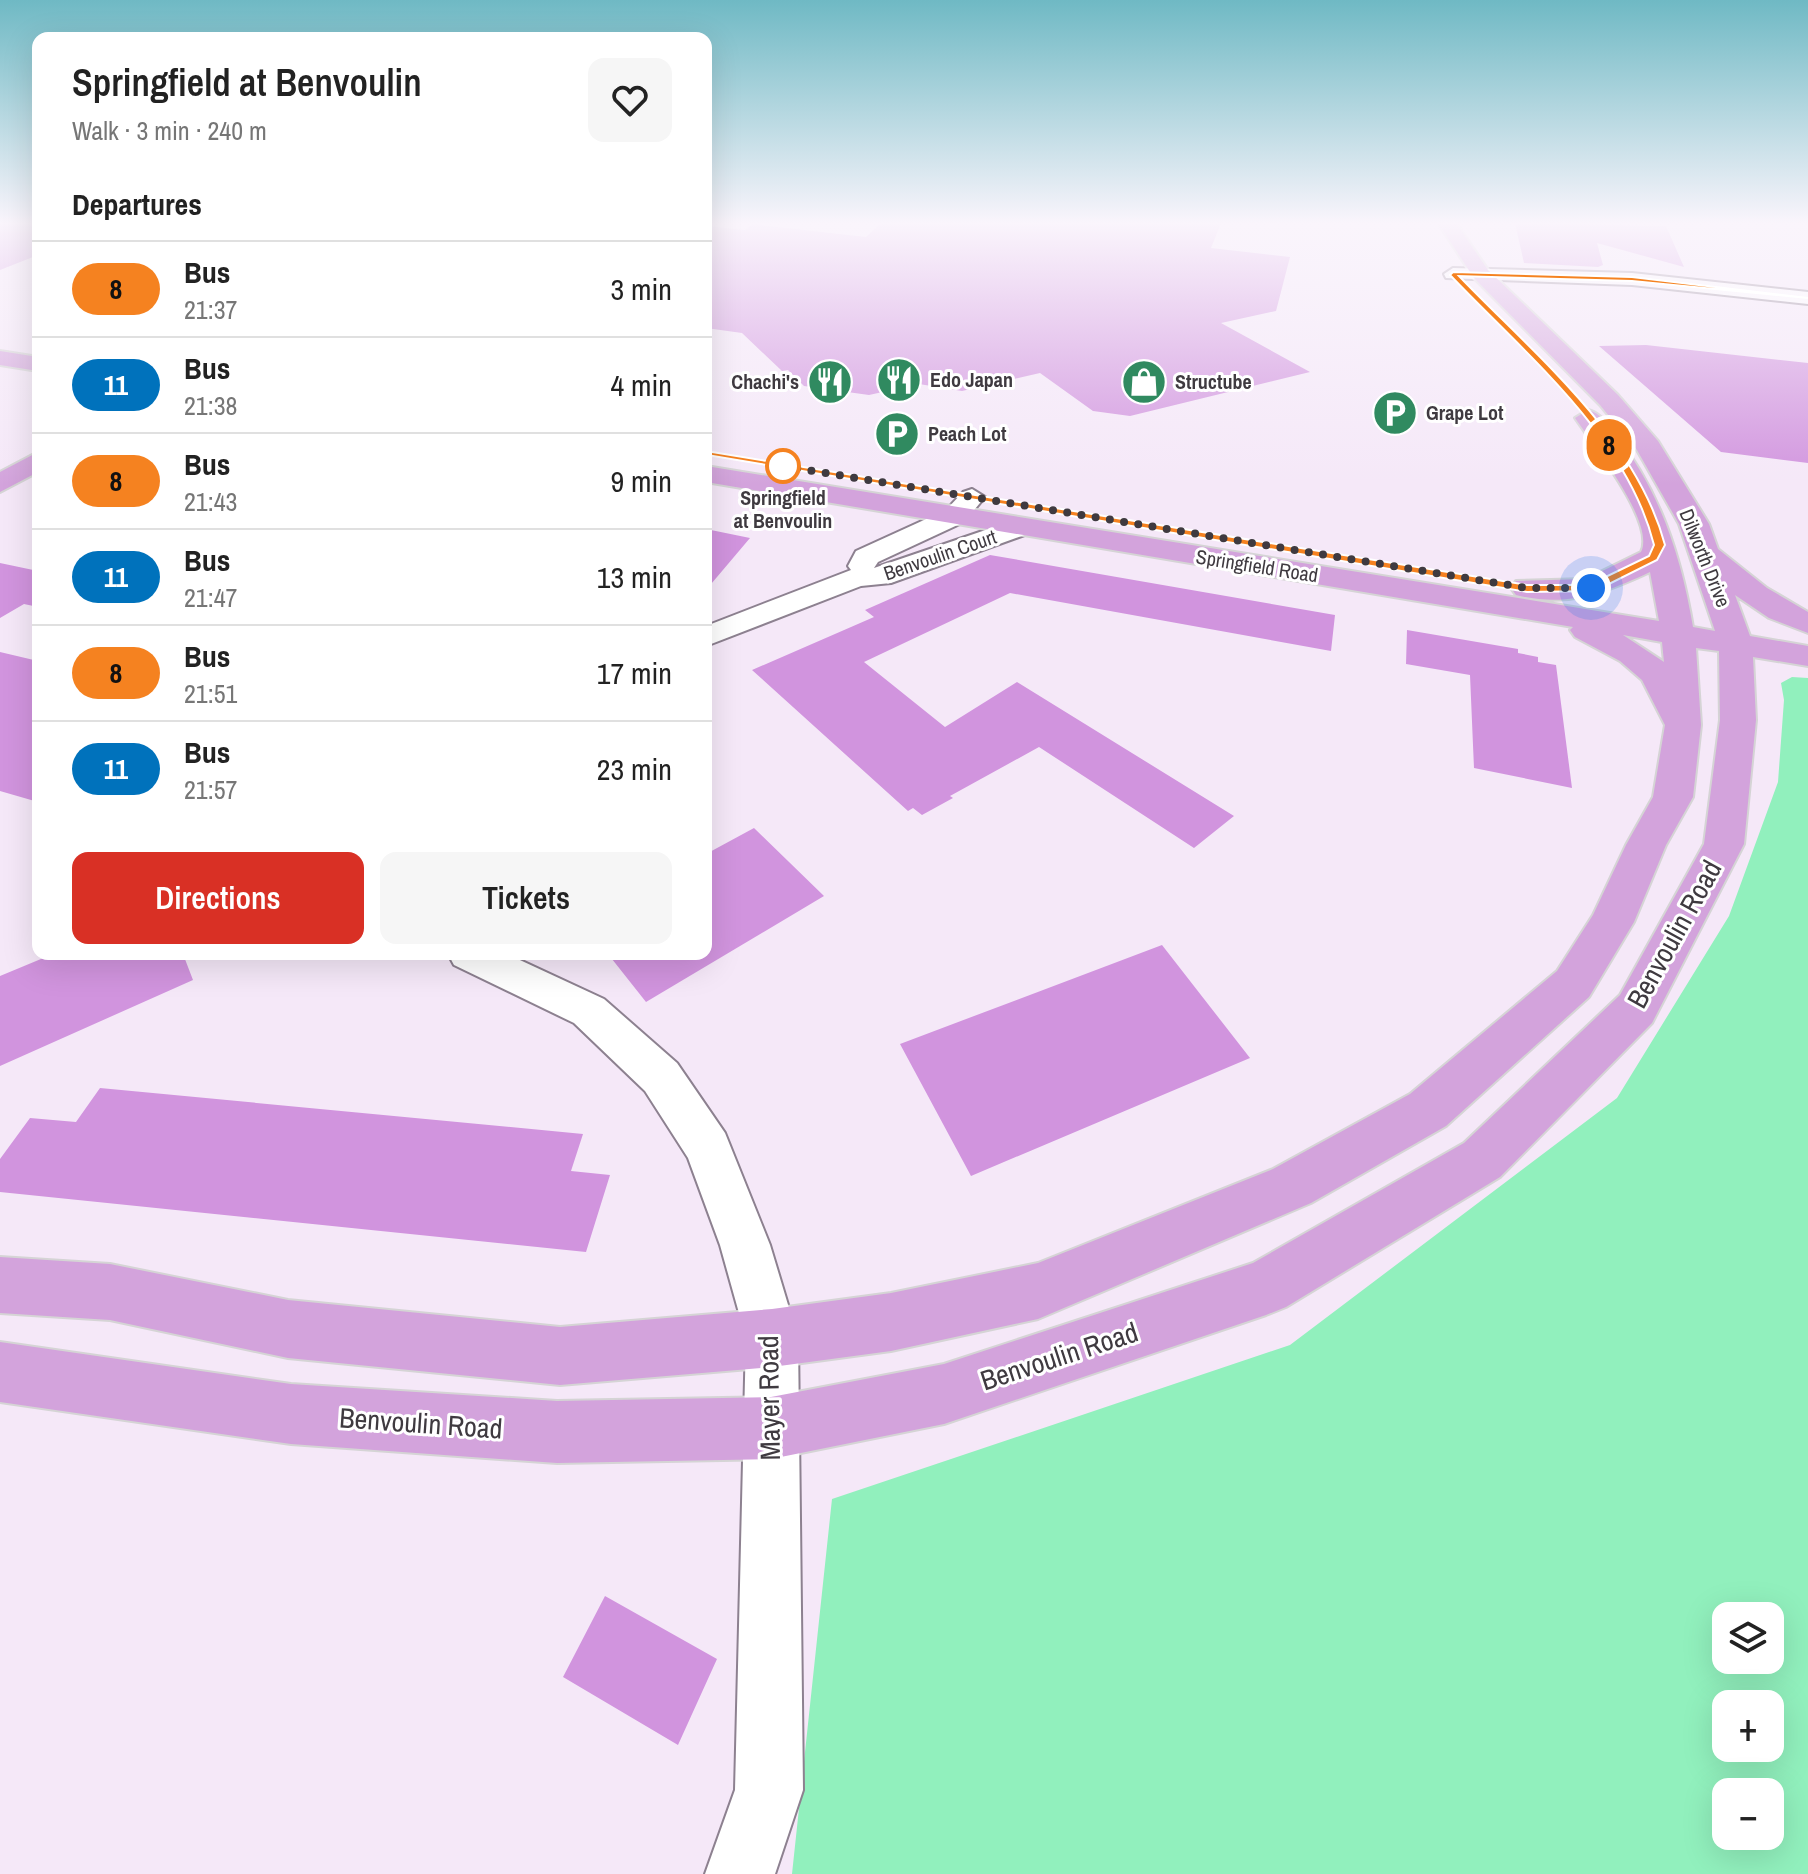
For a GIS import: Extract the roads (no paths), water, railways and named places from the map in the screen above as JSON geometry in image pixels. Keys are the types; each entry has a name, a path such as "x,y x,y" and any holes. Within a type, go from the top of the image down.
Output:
{"main road":[{"name":"Dilworth Drive","path":"1489,310 1570,397 1620,459 1653,521 1676,623"},
{"name":"Dilworth Drive","path":"1518,310 1609,400 1649,447 1694,524 1733,633"},
{"path":"0,340 32,344"},
{"path":"0,358 32,363"},
{"name":"Springfield Road","path":"712,455 964,506 1733,633 1808,656"},
{"path":"0,484 32,464"},
{"name":"Springfield Road","path":"712,475 964,506 1021,527 1526,599"},
{"path":"1526,599 1591,588 1654,558 1660,545"},
{"path":"1705,552 1734,580 1770,605 1808,623"},
{"path":"1526,599 1651,665 1670,687 1683,725"},
{"path":"0,1285 110,1292 288,1329 560,1356 772,1338 891,1322 1038,1291 1292,1186 1428,1110 1573,984 1612,922 1646,845 1673,797 1683,725 1676,623"},
{"name":"Springfield Road","path":"1733,633 1808,634"},
{"name":"Benvoulin Road","path":"0,1372 291,1414 557,1432 771,1428 944,1394 1266,1287 1482,1160 1636,1009 1724,844 1738,720 1733,633"}],"street":[{"name":"Benvoulin Court","path":"857,577 866,557 964,506"},
{"name":"Benvoulin Court","path":"712,635 857,577 881,577 1021,527"},
{"name":"Mayer Road","path":"481,960 589,1011 661,1077 708,1148 745,1245 772,1338 769,1790 740,1874"}],"place":[{"name":"Edo Japan","path":"899,380"},
{"name":"Chachi's","path":"830,382"},
{"name":"Structube","path":"1144,382"},
{"name":"Grape Lot","path":"1395,413"},
{"name":"Peach Lot","path":"897,434"},
{"name":"Springfield at Benvoulin","path":"783,466"}]}
